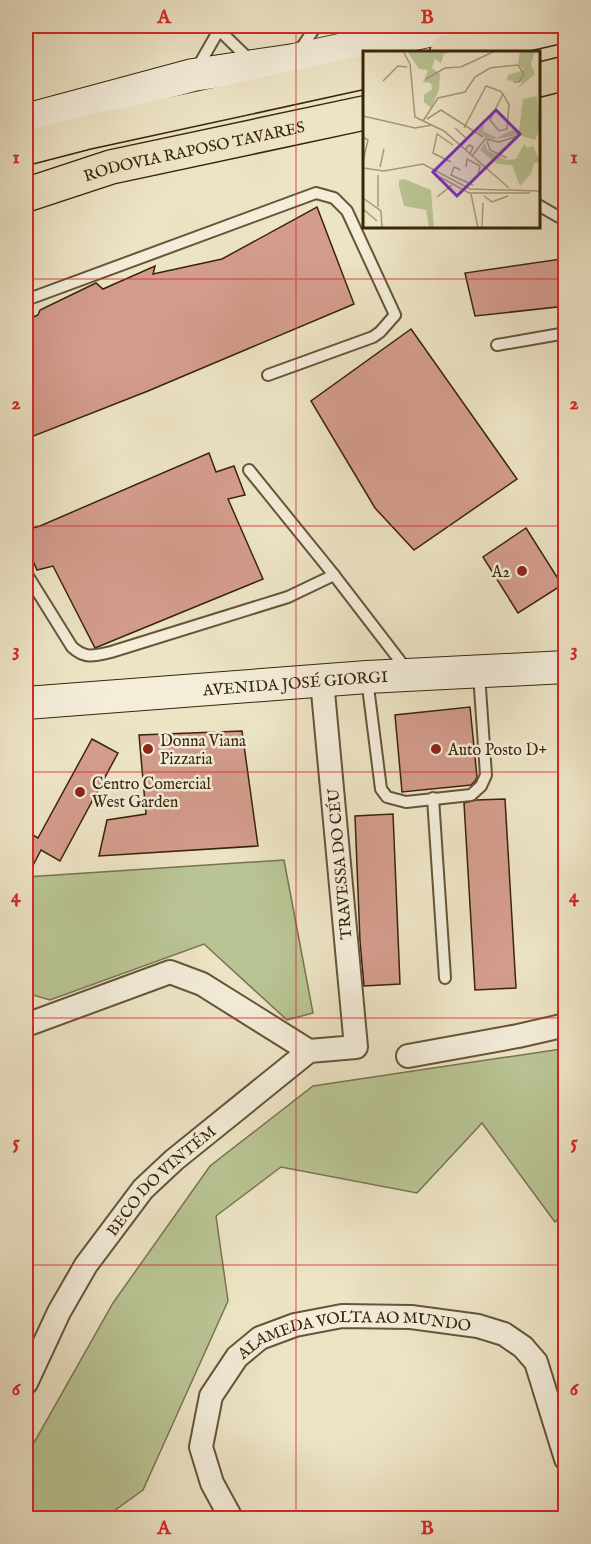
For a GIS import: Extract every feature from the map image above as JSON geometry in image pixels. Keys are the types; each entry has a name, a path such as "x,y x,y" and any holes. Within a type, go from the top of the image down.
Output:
{"highway":[{"path":"451,51 562,26"},
{"path":"26,148 84,133 363,72"},
{"path":"540,80 566,73"},
{"name":"RODOVIA RAPOSO TAVARES","path":"26,195 111,167 363,113"}],"street":[{"path":"26,120 193,75 294,60 451,26"},
{"name":"AVENIDA JOSÉ GIORGI","path":"26,703 367,677 566,667"},
{"name":"TRAVESSA DO CÉU","path":"309,1051 356,1047 322,681"},
{"path":"26,1025 170,972 202,984 309,1051"},
{"path":"408,1056 566,1025"},
{"name":"BECO DO VINTÉM","path":"26,1383 59,1312 86,1265 143,1189 174,1160 309,1051"},
{"name":"ALAMEDA VOLTA AO MUNDO","path":"231,1518 212,1483 201,1447 211,1396 237,1357 260,1338 295,1325 342,1316 411,1317 478,1326 514,1341 523,1347 536,1362 566,1459"}],"lane":[{"path":"294,60 316,26"},
{"path":"193,75 219,28 255,65"},
{"path":"26,300 316,193 334,198 347,211 395,315 373,337 268,375"},
{"path":"540,206 566,221"},
{"path":"497,345 566,333"},
{"path":"249,470 411,675"},
{"path":"26,573 72,647 79,654 88,657 111,652 288,597 334,575"},
{"path":"367,677 381,789 387,797 406,802 471,795 481,786 486,775 479,671"},
{"path":"434,798 445,978"}],"green space":[{"path":"284,860 313,1013 287,1020 204,944 50,1000 26,993 26,877"},
{"path":"561,1049 566,1061 566,1211 555,1222 482,1123 417,1193 281,1167 216,1216 228,1301 143,1490 104,1518 26,1518 26,1457 113,1303 210,1166 313,1086"}],"building":[{"path":"317,207 354,304 148,391 26,439 26,320 38,315 40,310 96,283 103,289 155,266 153,274 222,259"},
{"path":"561,259 566,282 566,306 475,316 465,273"},
{"path":"411,329 517,479 414,550 375,508 311,401"},
{"path":"209,453 216,472 234,466 245,495 228,499 263,579 95,648 53,566 37,570 26,545 26,530"},
{"name":"A2","path":"526,528 562,585 518,613 483,557"},
{"name":"Auto Posto D+","path":"470,707 477,777 475,781 471,785 402,792 395,715"},
{"path":"242,731 258,846 99,856 107,820 146,814 139,735"},
{"name":"Centro Comercial West Garden","path":"92,739 118,753 60,861 41,850 26,879 26,831 38,838"},
{"path":"505,799 516,988 475,990 464,803 476,800"},
{"path":"393,814 400,984 364,986 355,816"}],"place":[{"name":"A2","path":"522,571"},
{"name":"Donna Viana Pizzaria","path":"148,749"},
{"name":"Auto Posto D+","path":"436,749"},
{"name":"Centro Comercial West Garden","path":"80,792"}]}
